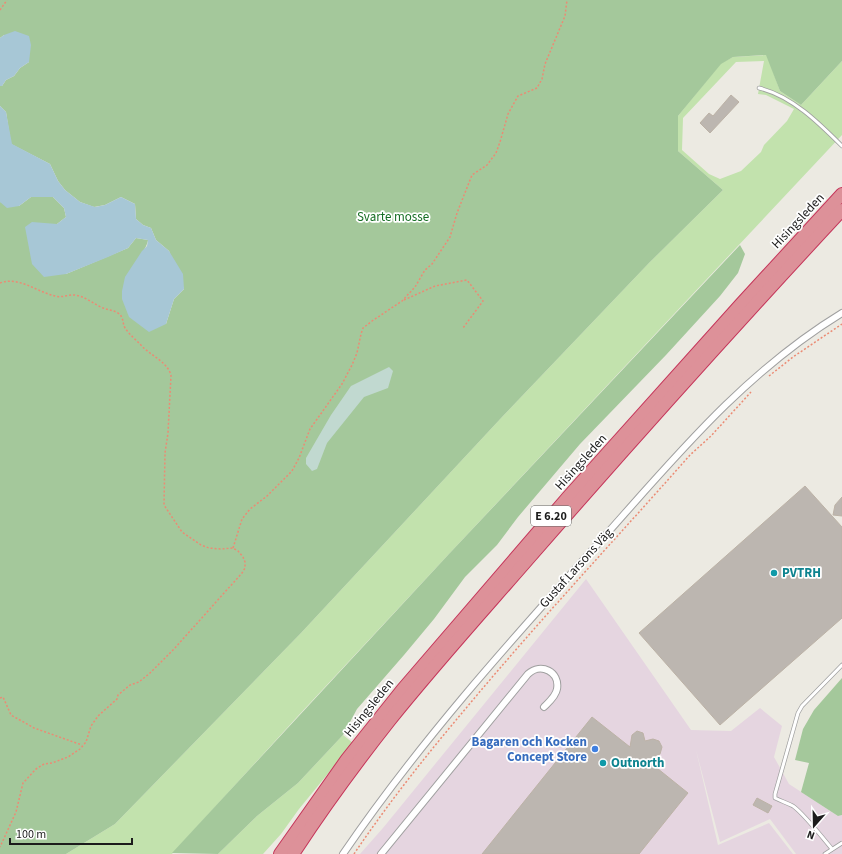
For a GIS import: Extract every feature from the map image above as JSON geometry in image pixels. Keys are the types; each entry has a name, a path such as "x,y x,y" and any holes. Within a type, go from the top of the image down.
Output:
{"highway":[{"name":"Hisingsleden","path":"280,854 342,766 402,690 565,500 842,194"},
{"name":"Hisingsleden","path":"293,854 322,811 396,712 622,452 842,210"}],"street":[{"name":"Gustaf Larsons Väg","path":"343,854 395,782 478,679 699,432 732,397 766,367 801,340 842,314"},
{"path":"381,854 528,674 532,670 540,668 549,671 556,679 557,684 555,693 544,707"}],"lane":[{"path":"759,88 768,90 800,108 842,146"},
{"path":"832,849 793,806 779,800 776,798 775,794 798,714 802,706 842,665"},
{"path":"825,854 842,843"}],"path":[{"path":"0,10 7,0"},
{"path":"402,301 415,287 425,270 432,264 450,237 457,213 472,175 487,165 496,153 508,114 518,96 524,92 537,88 542,79 545,64 565,16 567,0"},
{"path":"233,548 242,519 250,509 267,496 292,471 310,430 342,384 352,365 357,353 360,334 363,328 402,301 435,286 467,280 483,301 463,328"},
{"path":"0,283 5,281 22,283 45,294 57,297 74,295 89,300 102,308 117,312 122,316 125,328 144,349 165,364 171,375 168,433 165,453 164,505 182,532 201,545 209,548 233,548 238,550 243,557 244,568 174,649 150,673 118,695 116,699 98,716 91,726 86,742 80,749 52,763 44,764 36,769 23,783 16,812 0,847"},
{"path":"766,379 793,357 842,324"},
{"path":"354,854 429,753 491,678 690,455 711,436 752,391"},
{"path":"0,698 3,697 11,715 34,728 83,746"}],"shaded area":[{"path":"586,579 691,730 731,731 760,708 782,726 774,757 789,784 838,816 842,815 842,854 796,854 770,819 720,842 696,750 718,845 769,823 793,854 360,854 383,828"}],"green space":[{"name":"Svarte mosse","path":"0,0 842,0 842,61 801,105 780,91 766,55 733,57 721,64 678,116 678,151 723,190 649,263 503,416 301,633 115,824 66,854 0,854 0,202 19,206 31,197 53,197 64,208 66,217 57,224 45,224 66,274 128,248 136,238 148,240 145,249 136,263 166,324 174,299 184,289 169,251 156,240 151,228 143,225 136,219 135,204 121,197 105,205 94,207 80,202 65,190 58,181 50,164 11,144 6,112 0,106 0,86 2,86 6,80 14,76 20,68 29,62 4,35 0,38"},
{"path":"767,55 780,91 801,105 842,61 842,135 448,555 172,854 66,854 115,824 301,633 503,416 649,263 723,190 678,151 678,116 721,63 733,57","holes":["764,61 758,94 766,95 794,109 787,121 764,145 761,152 741,171 720,179 709,174 682,150 683,118 736,62"]},
{"path":"740,245 745,254 738,273 720,296 666,355 580,444 518,517 497,545 465,577 434,619 357,709 343,735 298,783 257,816 218,854 172,853 448,555"},
{"path":"389,367 393,371 388,388 364,397 327,443 317,469 312,471 306,464 306,458 331,415 351,386"},
{"path":"842,678 842,815 838,816 801,792 809,763 795,760 803,729 814,710"},
{"path":"343,735 353,743 299,809 281,834 263,854 218,854 257,816 298,783"}],"water":[{"path":"15,31 29,36 31,45 29,62 20,68 14,76 6,80 2,86 0,86 0,38"},
{"path":"0,106 6,112 12,144 50,164 58,181 65,190 80,202 95,207 105,205 121,197 135,204 136,219 143,225 151,228 156,240 169,251 183,274 184,289 174,299 166,324 149,332 129,317 122,299 125,277 147,246 148,240 136,238 128,248 66,274 44,277 32,264 25,227 32,222 57,224 66,217 64,208 53,197 31,197 19,206 7,208 0,202"}],"building":[{"path":"731,95 739,102 710,133 700,123 709,113 713,116"},
{"name":"PVTRH","path":"805,486 842,527 842,618 720,725 639,633"},
{"path":"842,497 842,516 833,515 835,505"},
{"name":"Outnorth","path":"592,717 630,747 632,735 637,731 643,733 645,741 653,739 659,741 662,747 660,754 647,760 688,793 639,854 482,854"},
{"path":"757,798 772,806 768,813 753,805"}],"place":[{"name":"PVTRH","path":"774,573"},
{"name":"Bagaren och Kocken Concept Store","path":"595,749"},
{"name":"Outnorth","path":"603,763"}]}
